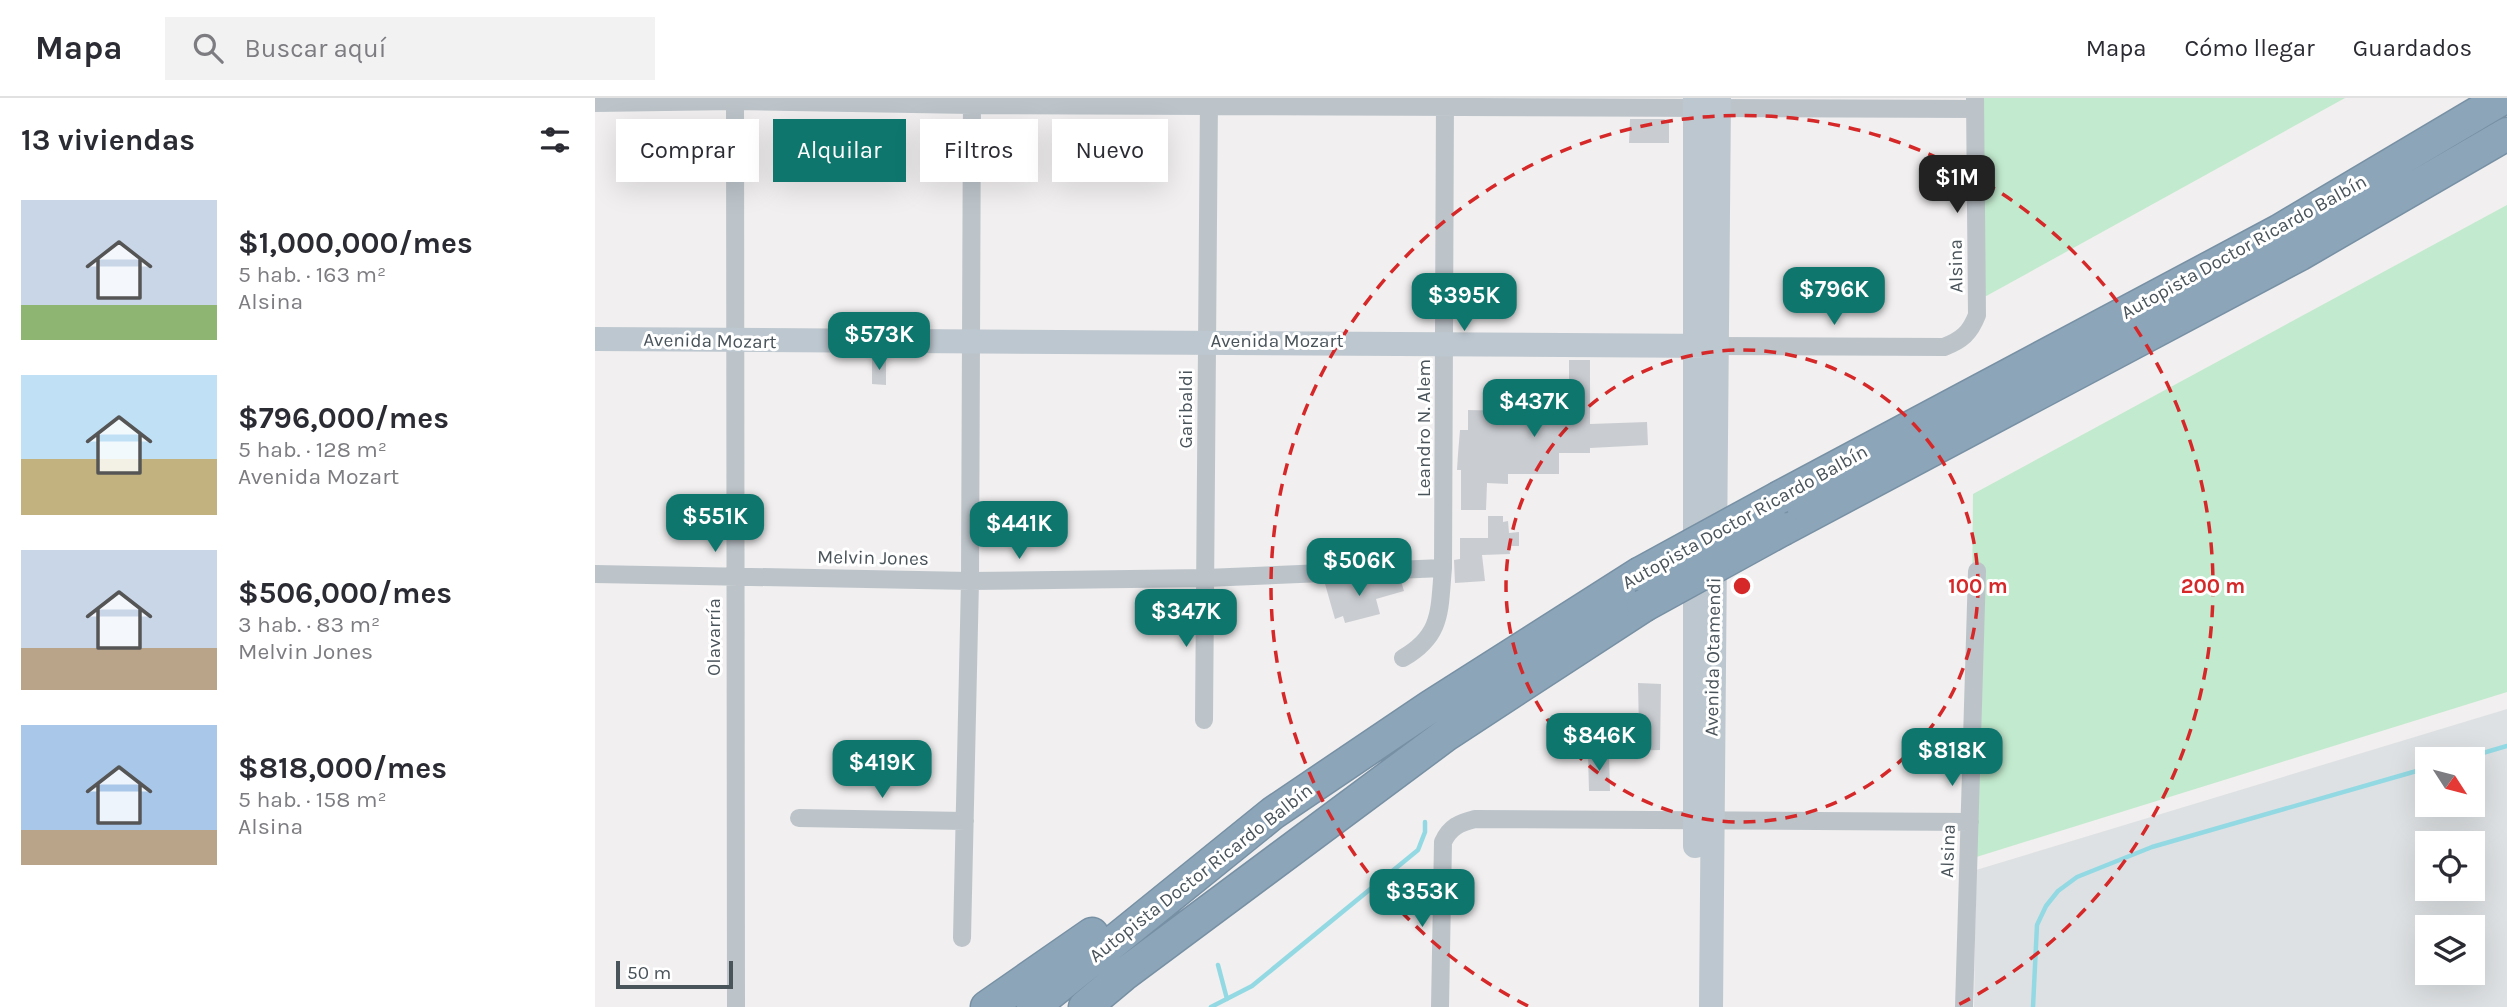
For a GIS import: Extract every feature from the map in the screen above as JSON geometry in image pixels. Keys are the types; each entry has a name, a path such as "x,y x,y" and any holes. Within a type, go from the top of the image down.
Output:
{"highway":[{"name":"Autopista Doctor Ricardo Balbín","path":"1033,1007 1273,813 1430,707 1639,574 2279,231 2503,98"},
{"name":"Autopista Doctor Ricardo Balbín","path":"1087,1007 1123,975 1447,734 1643,606 2300,254 2507,134"},
{"path":"987,1007 1273,813"}],"street":[{"path":"595,103 735,99 972,102 1975,103"},
{"name":"Olavarría","path":"735,99 736,1007"},
{"path":"962,939 969,580 972,102"},
{"name":"Garibaldi","path":"1204,720 1209,102"},
{"name":"Leandro N. Alem","path":"1403,658 1431,638 1438,618 1443,568 1445,102"},
{"name":"Avenida Otamendi","path":"1694,1007 1703,819 1707,103"},
{"name":"Alsina","path":"1958,342 1971,331 1977,315 1975,103"},
{"name":"Avenida Mozart","path":"595,340 1445,342 1944,347 1958,342"},
{"name":"Melvin Jones","path":"595,574 969,580 1206,578 1443,568"},
{"name":"Alsina","path":"1964,1007 1977,571"},
{"path":"799,818 965,821"},
{"path":"1440,1007 1442,852 1448,831 1460,822 1475,819 1703,819 1970,822"},
{"name":"Avenida Otamendi","path":"1703,819 1711,1007"}],"shaded area":[{"path":"2507,709 2507,1007 1974,1007 1976,870"}],"green space":[{"path":"1981,98 2345,98 1979,300"},
{"path":"2507,205 2507,692 1970,859 1973,494"}],"building":[{"path":"1630,119 1664,119 1669,122 1669,143 1629,143"},
{"path":"872,359 886,359 886,385 872,384"},
{"path":"1569,360 1590,360 1590,424 1647,422 1648,445 1590,448 1590,453 1559,453 1559,474 1508,474 1508,484 1487,483 1486,510 1461,510 1461,470 1457,470 1458,454 1460,430 1468,430 1468,410 1508,411 1509,395 1524,395 1528,399 1541,399 1540,411 1569,413"},
{"path":"1488,516 1503,516 1503,522 1508,521 1509,533 1519,532 1519,546 1509,546 1510,554 1482,555 1485,581 1455,583 1454,560 1460,559 1460,538 1488,538"},
{"path":"1401,581 1404,591 1376,599 1380,614 1345,623 1343,616 1335,619 1325,584"},
{"path":"1638,683 1661,684 1660,750 1610,751 1609,730 1639,729"},
{"path":"1588,754 1609,754 1610,791 1589,791"}],"waterway":[{"path":"2485,752 2507,746"},
{"path":"2033,1007 2037,925 2046,906 2058,891 2077,877 2152,847 2415,771"},
{"path":"1211,1007 1252,986 1418,850 1425,832 1425,822"},
{"path":"1218,965 1227,999"}]}
